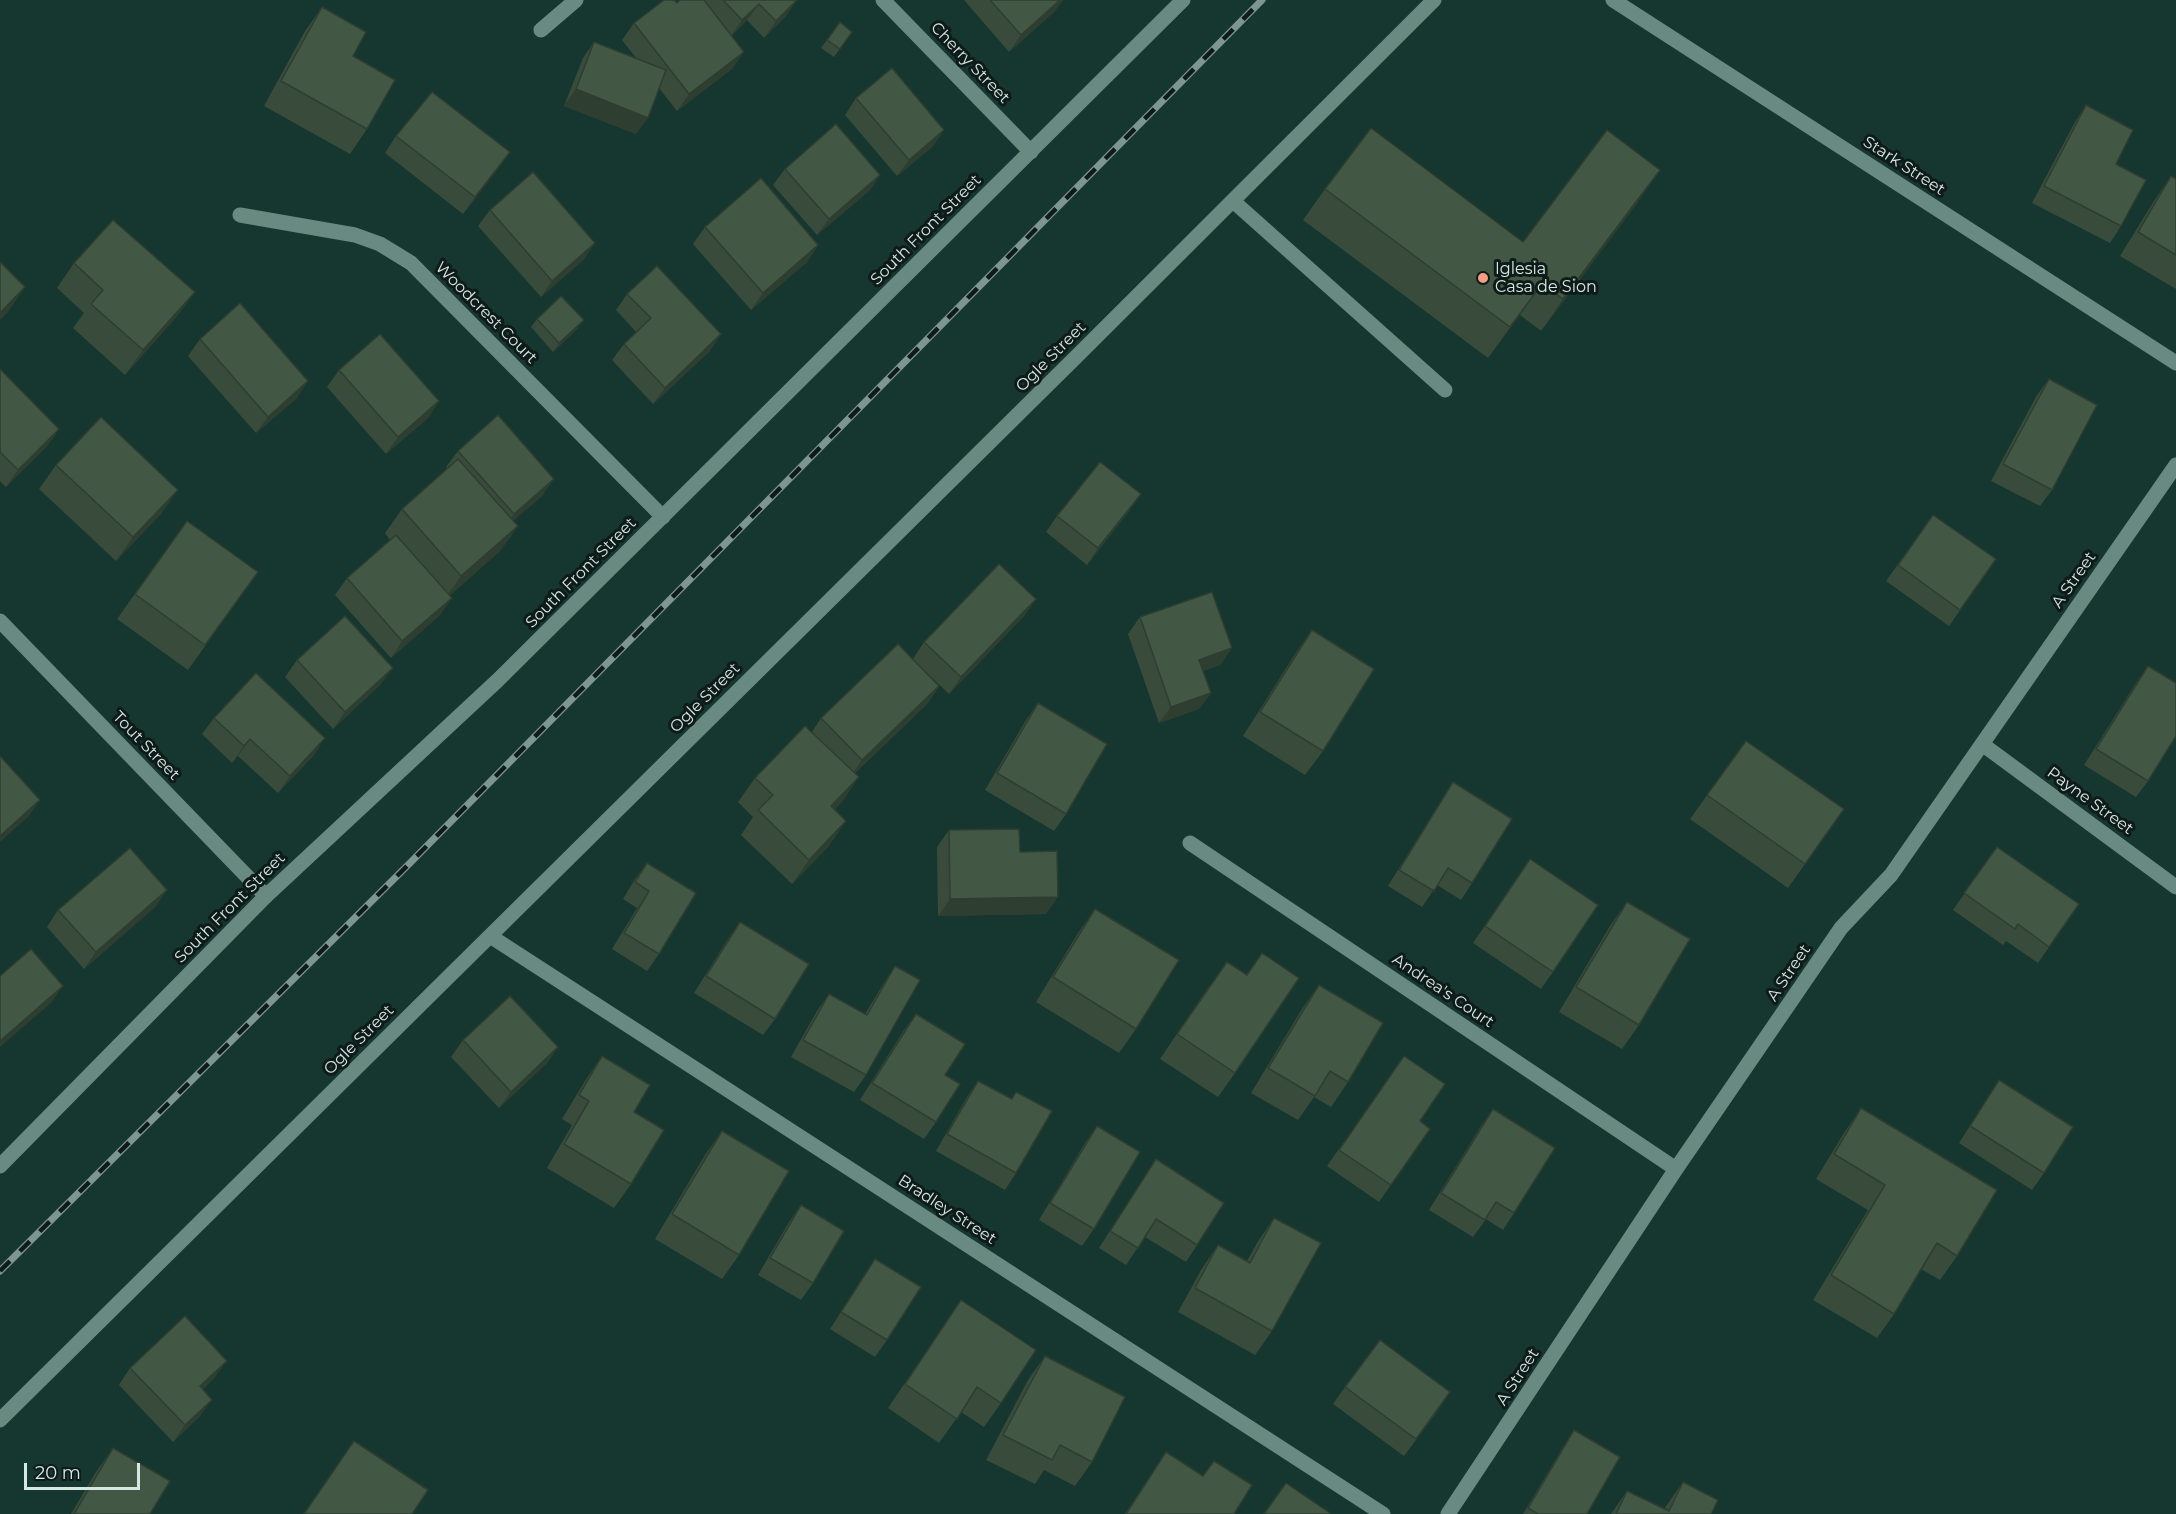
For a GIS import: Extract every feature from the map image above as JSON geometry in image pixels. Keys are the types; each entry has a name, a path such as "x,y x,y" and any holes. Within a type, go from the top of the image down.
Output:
{"street":[{"path":"541,30 576,0"},
{"name":"Cherry Street","path":"883,0 1031,152"},
{"name":"South Front Street","path":"0,1166 266,896 498,680 1183,0"},
{"name":"Ogle Street","path":"0,1420 1434,0"},
{"name":"Stark Street","path":"1613,0 2176,363"},
{"path":"1233,201 1445,390"},
{"name":"Woodcrest Court","path":"240,215 355,235 380,244 411,263 663,517"},
{"name":"A Street","path":"1448,1514 1676,1169 1841,928 1891,875 2176,465"},
{"name":"Tout Street","path":"0,621 266,896"},
{"name":"Payne Street","path":"1982,744 2176,887"},
{"name":"Andrea's Court","path":"1190,843 1676,1169"},
{"name":"Bradley Street","path":"490,936 1383,1514"}],"building":[{"path":"664,0 674,0 677,3 680,0 704,0 744,52 689,94 634,23"},
{"path":"723,0 797,0 776,21 759,4 742,20"},
{"path":"990,0 1060,0 1021,35"},
{"path":"322,7 366,32 353,56 395,80 367,129 281,81"},
{"path":"840,22 852,32 840,49 827,40"},
{"path":"594,42 666,70 648,118 576,89"},
{"path":"892,68 944,130 909,160 856,98"},
{"path":"432,92 510,152 475,197 396,136"},
{"path":"2086,105 2133,130 2116,164 2146,180 2121,226 2044,186"},
{"path":"836,124 880,175 829,219 785,169"},
{"path":"1371,128 1523,242 1607,130 1660,170 1563,299 1542,284 1510,327 1325,189"},
{"path":"533,172 595,243 552,281 490,210"},
{"path":"2171,176 2176,179 2176,255 2138,232"},
{"path":"761,178 818,245 763,293 705,227"},
{"path":"113,220 195,292 143,350 91,304 103,290 74,263"},
{"path":"0,262 25,287 0,313"},
{"path":"657,266 721,334 665,388 624,344 651,318 627,294"},
{"path":"561,296 584,320 559,343 537,319"},
{"path":"240,303 308,381 268,417 200,339"},
{"path":"380,334 439,401 398,437 339,370"},
{"path":"0,369 59,429 18,470 0,452"},
{"path":"2049,379 2097,405 2052,490 2003,464"},
{"path":"498,415 554,479 514,514 458,451"},
{"path":"101,417 178,490 133,537 56,465"},
{"path":"458,459 518,526 461,576 402,509"},
{"path":"1100,462 1141,494 1098,548 1057,516"},
{"path":"1933,515 1996,559 1960,610 1898,565"},
{"path":"187,521 258,572 205,645 135,594"},
{"path":"396,535 452,598 402,641 347,578"},
{"path":"999,564 1036,599 961,677 924,642"},
{"path":"1212,592 1232,648 1199,660 1211,693 1171,707 1140,617"},
{"path":"345,616 393,668 345,712 297,660"},
{"path":"1312,630 1374,669 1323,751 1260,712"},
{"path":"898,644 939,686 862,760 821,718"},
{"path":"2148,666 2176,683 2176,736 2148,781 2096,749"},
{"path":"256,673 325,738 290,776 250,739 244,746 214,718"},
{"path":"1038,703 1107,744 1066,814 997,773"},
{"path":"805,726 859,777 831,806 846,821 809,860 758,810 773,795 755,778"},
{"path":"1746,741 1844,809 1805,864 1707,795"},
{"path":"0,756 40,800 0,836"},
{"path":"1453,782 1512,819 1472,883 1448,868 1434,891 1399,870"},
{"path":"1019,829 1020,852 1057,851 1058,897 950,899 949,830"},
{"path":"1997,847 2079,904 2049,947 2018,924 2015,929 1964,893"},
{"path":"130,848 167,890 96,952 58,910"},
{"path":"1530,859 1598,905 1553,972 1485,926"},
{"path":"647,863 696,893 659,954 624,933 649,891 635,882"},
{"path":"1627,902 1690,939 1639,1025 1576,987"},
{"path":"1095,909 1179,960 1136,1029 1053,977"},
{"path":"740,922 809,964 775,1019 706,976"},
{"path":"31,949 63,986 0,1041 0,976"},
{"path":"1262,953 1299,978 1235,1073 1177,1034 1227,962 1247,975"},
{"path":"895,966 920,980 866,1075 803,1040 829,994 867,1015"},
{"path":"1319,985 1383,1023 1348,1082 1330,1071 1315,1096 1268,1068"},
{"path":"510,996 558,1047 511,1092 463,1040"},
{"path":"916,1014 965,1044 945,1075 960,1084 936,1122 872,1083"},
{"path":"602,1056 650,1085 634,1112 664,1130 631,1184 564,1144 589,1101 579,1095"},
{"path":"1404,1056 1445,1084 1420,1121 1430,1129 1391,1185 1339,1150"},
{"path":"1999,1080 2073,1127 2044,1173 1970,1126"},
{"path":"978,1081 1012,1099 1016,1092 1052,1111 1016,1173 947,1134"},
{"path":"1861,1108 1997,1190 1957,1256 1937,1243 1894,1314 1831,1275 1885,1185 1834,1154"},
{"path":"1493,1109 1555,1148 1514,1213 1496,1202 1485,1220 1441,1193"},
{"path":"1097,1126 1140,1152 1094,1229 1050,1203"},
{"path":"722,1131 789,1171 739,1255 672,1214"},
{"path":"1156,1159 1224,1203 1197,1245 1156,1219 1138,1248 1110,1231"},
{"path":"801,1205 844,1231 813,1283 770,1258"},
{"path":"1274,1218 1321,1243 1272,1331 1195,1288 1218,1245 1250,1263"},
{"path":"875,1259 921,1287 887,1340 841,1312"},
{"path":"961,1300 1036,1350 1001,1403 977,1387 957,1419 905,1384"},
{"path":"185,1316 227,1361 200,1386 212,1400 185,1425 130,1368"},
{"path":"1380,1340 1450,1392 1416,1439 1345,1387"},
{"path":"1045,1356 1125,1397 1092,1462 1060,1445 1052,1460 1003,1435"},
{"path":"1574,1430 1620,1457 1587,1514 1538,1514 1528,1508"},
{"path":"354,1441 428,1490 412,1514 304,1514"},
{"path":"113,1448 170,1481 150,1514 74,1514"},
{"path":"1166,1452 1203,1476 1214,1461 1252,1485 1234,1514 1126,1514"},
{"path":"1683,1482 1718,1500 1711,1514 1616,1514 1627,1491 1669,1511"},
{"path":"1286,1483 1330,1513 1264,1514"}],"railway":[{"path":"0,1271 409,864 1262,0"}],"place":[{"name":"Iglesia Casa de Sion","path":"1483,278"}]}
